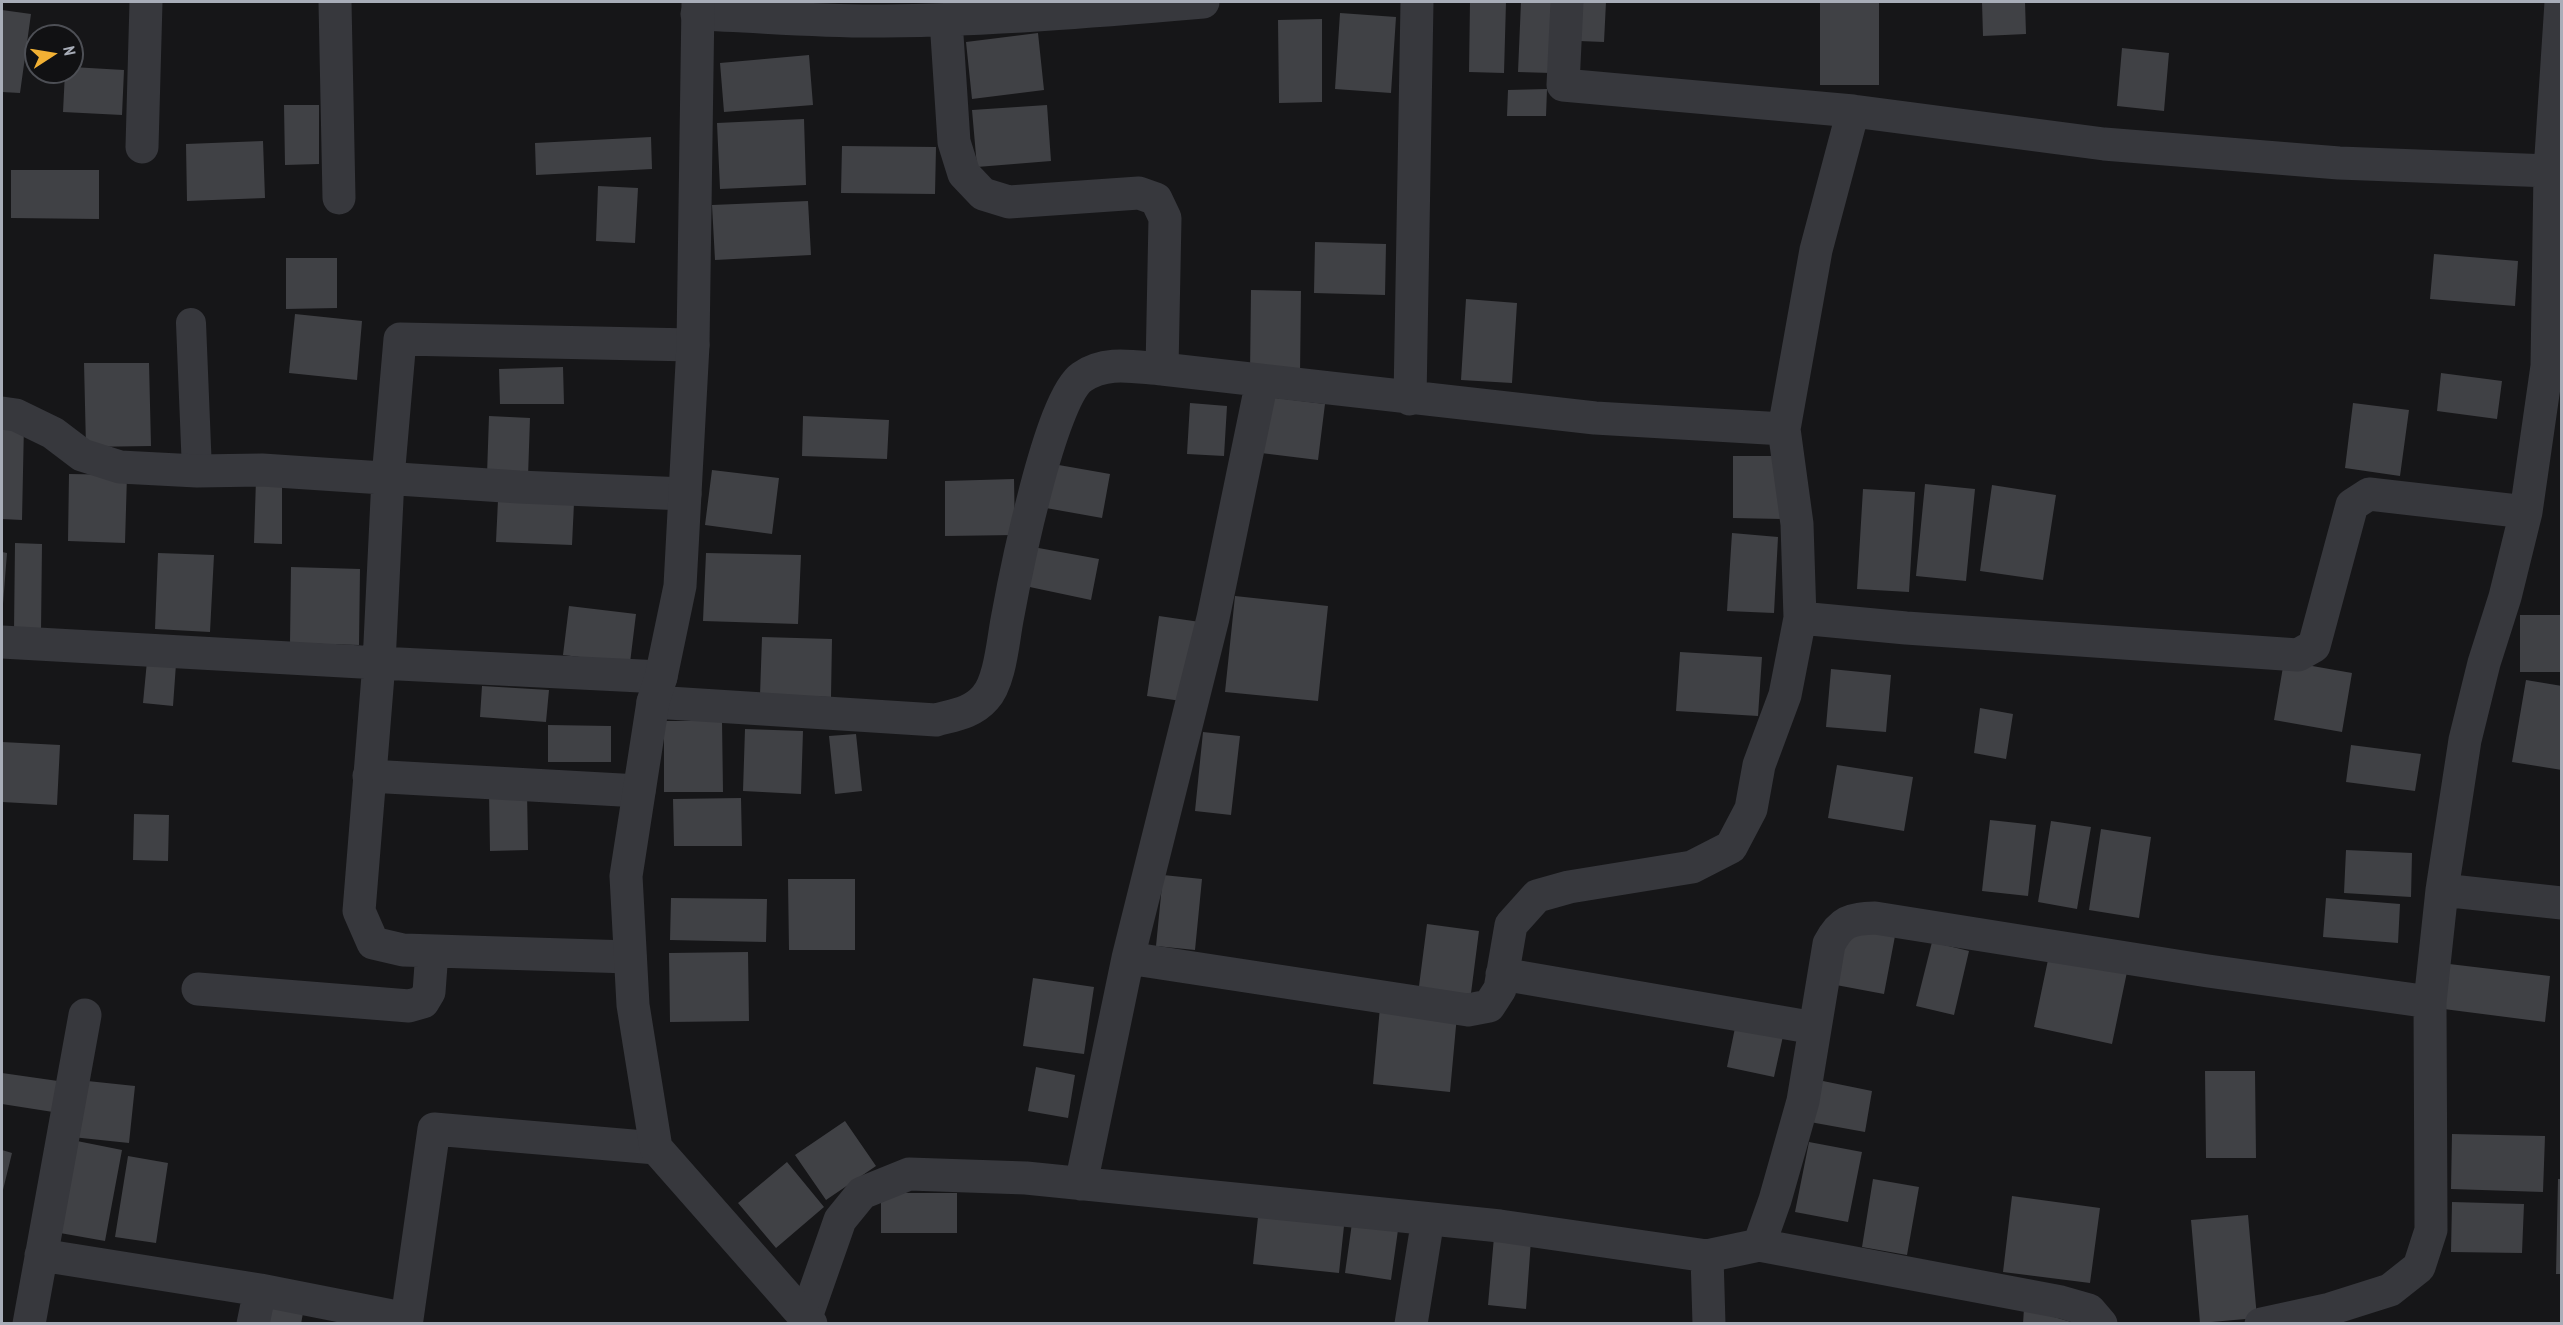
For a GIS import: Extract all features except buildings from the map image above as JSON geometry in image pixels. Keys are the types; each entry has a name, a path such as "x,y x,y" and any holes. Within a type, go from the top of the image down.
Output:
{"street":[{"path":"139,2 142,147"},
{"path":"335,2 339,198"},
{"path":"809,1320 656,1148 633,1005 627,876 657,689 680,586 693,345 697,8 882,11 946,20 1093,7 1203,2"},
{"path":"1410,399 1417,2"},
{"path":"1567,2 1563,85 1853,111 2116,145 2553,183"},
{"path":"2260,1323 2330,1309 2390,1290 2419,1267 2431,1230 2430,1002 2442,890 2465,740 2484,663 2505,597 2526,512 2548,461 2547,366 2561,2"},
{"path":"946,20 954,142 963,174 983,194 1008,202 1139,193 1156,199 1165,218 1162,369"},
{"path":"1128,958 1468,1010 1489,1006 1500,988 1510,925 1537,896 1569,886 1692,867 1731,847 1751,809 1760,765 1785,695 1800,618 1797,524 1784,429 1816,250 1853,111"},
{"path":"192,324 197,471"},
{"path":"630,957 403,950 373,943 359,911 379,663 388,478 400,339 693,345"},
{"path":"2,642 379,663 657,689 936,720 967,712 986,697 998,670 1022,539 1062,404 1080,378 1107,366 1162,369 1410,399 1595,418 1784,429"},
{"path":"1081,1184 1128,958 1213,618 1262,381"},
{"path":"2,413 16,415 53,433 82,455 120,467 197,471 262,470 519,487 684,494"},
{"path":"1800,618 1906,628 2298,655 2314,646 2352,505 2369,494 2526,512"},
{"path":"369,776 639,791"},
{"path":"2442,890 2562,903"},
{"path":"1759,1245 1775,1200 1803,1101 1829,944 1838,927 1856,918 1875,918 2208,971 2430,1002"},
{"path":"198,989 409,1006 423,1002 429,992 432,951"},
{"path":"1503,974 1815,1028"},
{"path":"29,1323 85,1015"},
{"path":"41,1255 260,1290 407,1319 434,1129 656,1148"},
{"path":"809,1320 840,1220 862,1193 909,1174 1026,1178 1500,1226 1707,1256 1759,1245 2061,1302 2089,1310 2101,1323"},
{"path":"1411,1323 1428,1219"},
{"path":"1707,1256 1709,1323"},
{"path":"253,1323 260,1290"}]}
